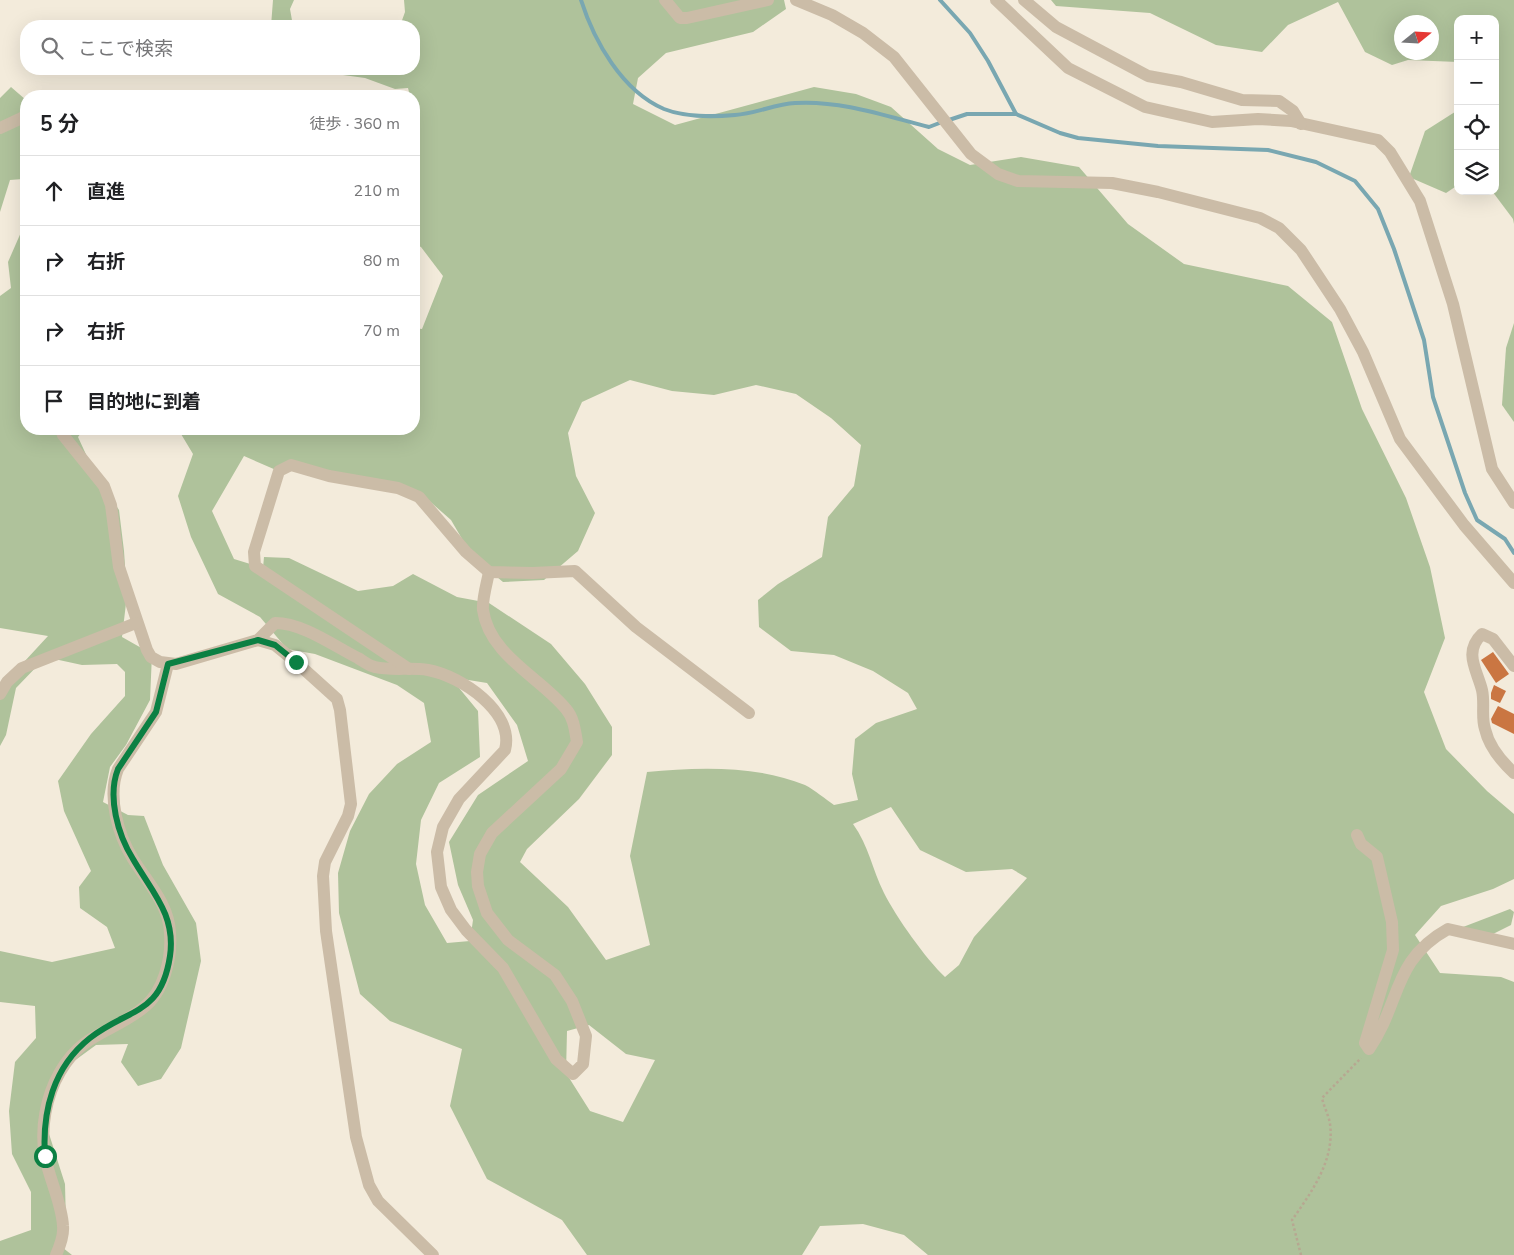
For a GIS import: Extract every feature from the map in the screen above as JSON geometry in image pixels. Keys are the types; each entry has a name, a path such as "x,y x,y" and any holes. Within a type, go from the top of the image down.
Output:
{"street":[{"path":"665,0 680,18 768,0"},
{"path":"796,0 832,15 863,33 894,57 971,154 998,174 1018,181 1112,184 1158,192 1260,218 1279,228 1301,250 1340,308 1363,352 1400,439 1464,525 1514,583"},
{"path":"996,0 1068,68 1145,107 1212,122 1258,119 1301,124 1378,140 1390,152 1420,201 1454,304 1492,469 1514,503"},
{"path":"1024,0 1056,27 1148,76 1181,82 1242,100 1279,101 1293,111 1301,124"},
{"path":"0,128 20,119"},
{"path":"64,435 104,486 111,505 119,567 136,623 151,657 168,664 258,640 275,623 283,623 302,630 375,667 436,672 470,688 486,700 498,715 507,741 505,750 459,799 442,827 437,852 441,886 451,910 466,930 503,968 556,1059 573,1074 583,1064 586,1036 572,1001 555,974 508,940 487,913 478,886 477,872 480,854 492,833 561,770 578,742 573,722 567,710 506,653 491,633 483,610 489,572"},
{"path":"409,669 255,566 254,552 279,471 291,465 329,476 398,488 419,497 466,552 489,572 533,573 575,571 636,627 749,713"},
{"path":"0,694 7,682 22,668 136,623"},
{"path":"1514,666 1493,639 1482,634 1475,641 1471,660 1482,691 1484,729 1499,760 1514,773"},
{"path":"258,640 275,645 296,662 337,700 340,710 351,804 348,816 325,862 322,876 326,931 356,1137 369,1185 378,1201 433,1255"},
{"path":"56,1255 62,1240 63,1226 45,1156 43,1131 48,1101 60,1072 73,1053 90,1037 143,1008 159,991 170,956 170,931 160,900 133,859 125,843 113,803 114,780 118,769 156,712 168,664"},
{"path":"1357,835 1361,844 1377,856 1392,922 1393,950 1365,1044 1369,1050 1379,1035 1410,960 1430,939 1448,929 1514,944"}],"path":[{"path":"1302,1255 1292,1220 1309,1195 1328,1158 1330,1125 1322,1098 1369,1050"}],"green space":[{"path":"273,0 294,0 290,9 292,20 271,20"},
{"path":"404,0 784,0 786,9 753,32 666,53 638,78 633,104 675,125 814,87 856,94 891,107 938,149 970,165 1021,157 1079,167 1128,224 1184,264 1288,286 1332,322 1362,409 1406,498 1430,567 1445,638 1424,692 1446,749 1487,791 1514,814 1514,879 1493,889 1441,906 1415,935 1440,973 1501,977 1514,982 1514,1255 928,1255 904,1235 863,1224 820,1226 802,1255 587,1255 562,1220 487,1179 450,1106 462,1049 390,1021 360,994 339,913 338,873 350,831 369,794 397,764 431,742 424,703 397,685 315,654 287,649 260,617 218,594 191,537 178,496 193,454 182,435 420,435 420,329 422,329 443,276 420,247 420,90 408,90 408,88 395,89 365,78 343,75 420,75 420,20 402,20 405,12","holes":["630,380 672,391 714,395 756,385 796,394 831,418 861,445 854,486 828,517 822,557 778,584 758,600 759,627 791,651 834,655 873,671 908,693 917,709 876,723 855,739 852,774 858,800 834,805 805,785 786,778 747,771 686,769 647,772 630,856 650,945 606,960 568,907 520,862 527,849 579,799 612,755 612,727 585,684 551,644 489,603 457,597 413,574 393,586 358,591 289,558 264,557 263,568 234,559 212,511 244,456 276,470 308,470 418,491 451,520 472,556 503,582 544,580 578,551 595,513 576,476 568,433 582,402","450,677 487,683 517,725 528,761 478,795 449,842 458,885 473,920 470,941 447,943 425,905 416,864 421,820 439,783 480,757 478,711","891,807 920,850 966,872 1012,869 1027,878 974,937 959,965 945,977 921,949 889,903 867,849 853,824","589,1025 626,1054 655,1060 623,1122 590,1111 566,1073 567,1031"]},
{"path":"1051,0 1514,0 1514,224 1513,219 1495,195 1499,195 1499,15 1454,15 1454,62 1408,60 1392,65 1365,52 1338,2 1288,25 1262,52 1216,45 1150,13 1056,6"},
{"path":"11,87 20,95 20,179 10,180 0,212 0,98"},
{"path":"1454,113 1454,188 1446,193 1409,177 1425,131"},
{"path":"20,235 20,435 80,435 78,437 95,474 119,510 127,595 122,637 152,654 150,700 126,745 110,767 103,802 128,815 144,816 163,865 196,923 201,961 181,1048 161,1079 138,1086 121,1062 128,1044 96,1045 70,1064 43,1115 65,1184 66,1225 58,1244 72,1255 0,1255 0,1241 31,1230 31,1192 12,1154 9,1111 15,1062 36,1038 35,1006 0,1002 0,951 52,962 115,948 107,927 80,908 79,887 91,871 64,811 58,781 91,734 125,696 125,672 117,664 82,665 59,660 42,661 16,688 6,735 0,746 0,697 24,662 48,636 0,628 0,296 11,288 8,262"},
{"path":"1514,323 1514,422 1502,405 1506,348"},
{"path":"1510,909 1514,912 1511,925 1491,935 1463,927"}],"building":[{"path":"1493,652 1509,674 1496,683 1481,660"},
{"path":"1494,685 1506,691 1500,703 1491,699"},
{"path":"1498,706 1514,714 1514,734 1492,723 1491,719"}],"waterway":[{"path":"581,0 602,48 623,77 649,101 672,112 699,116 718,116 742,114 795,103 812,103 846,106 929,127 942,122"},
{"path":"940,0 970,33 988,61 1016,114"},
{"path":"949,120 967,114 1016,114 1060,133 1078,138 1158,146 1268,150 1316,162 1355,181 1378,209 1394,249 1424,340 1433,397 1465,493 1477,520 1505,539 1514,553"}],"route":[{"path":"45,1156 43,1131 48,1101 60,1072 73,1053 90,1037 143,1008 159,991 170,956 170,931 160,900 133,859 125,843 113,803 114,780 118,769 146,730 156,712 168,664 176,664 258,640 275,645 296,662"}]}
